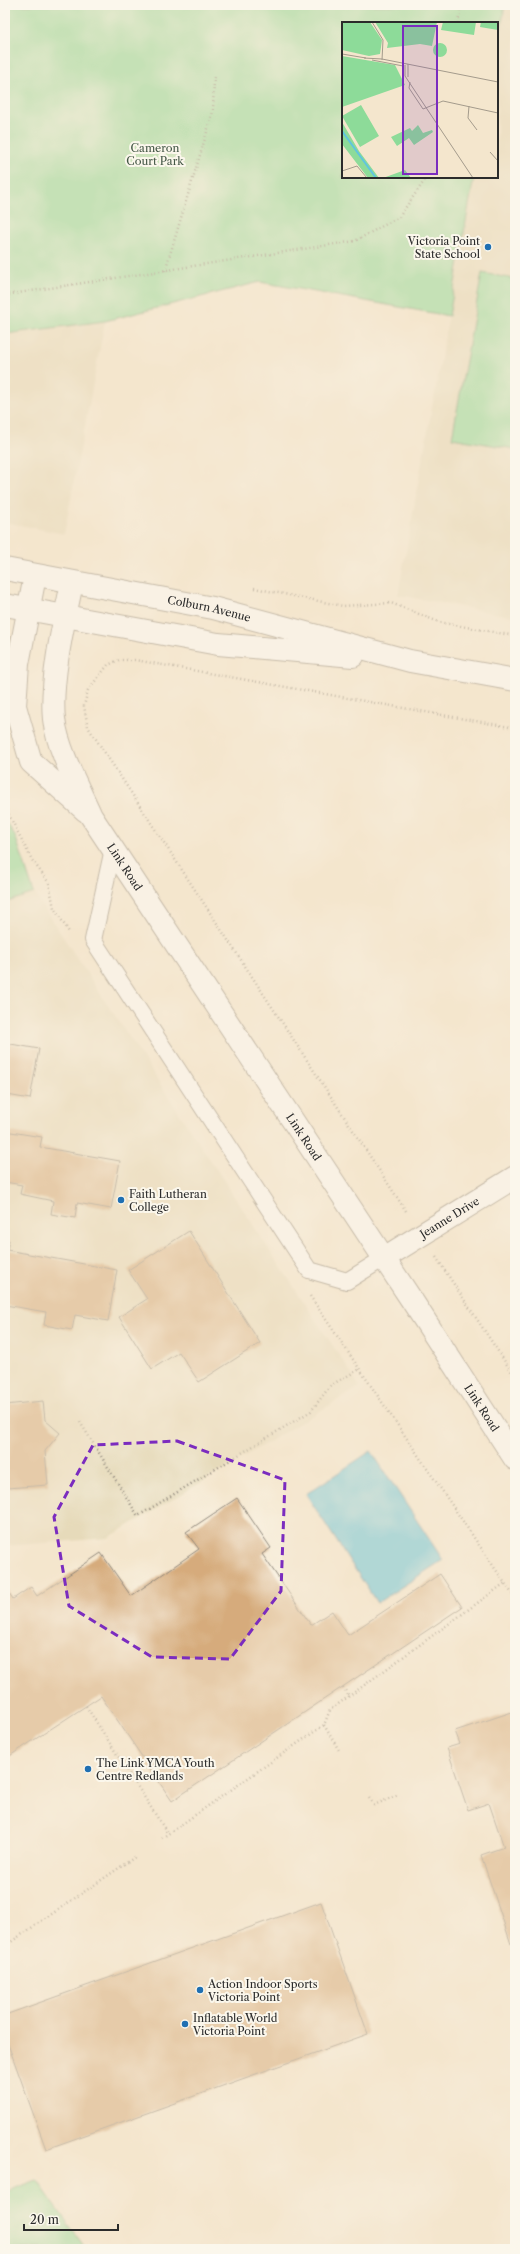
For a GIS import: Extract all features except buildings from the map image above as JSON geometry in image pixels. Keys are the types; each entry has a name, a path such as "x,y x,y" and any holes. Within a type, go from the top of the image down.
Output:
{"street":[{"name":"Colburn Avenue","path":"5,569 72,583 212,608 410,661 515,680"},
{"path":"31,762 15,706 18,664 35,576"},
{"name":"Link Road","path":"72,583 65,616 55,686 54,720 59,739 91,816 384,1258 515,1459"},
{"name":"Colburn Avenue","path":"5,605 218,644 410,661"},
{"name":"Link Road","path":"5,734 31,762 91,816"},
{"name":"Jeanne Drive","path":"384,1258 515,1177"}],"lane":[{"path":"113,849 93,940 310,1270 347,1281 384,1258"}],"path":[{"path":"458,22 461,5"},
{"path":"164,271 212,112 214,77"},
{"path":"5,295 355,241 399,217 426,178"},
{"path":"251,588 343,606 391,603 439,622 515,636"},
{"path":"515,728 135,660 119,660 108,665 88,690 84,706 88,727 515,1377"},
{"path":"80,1422 138,1516 311,1411 331,1385 360,1369"},
{"path":"162,1838 324,1725 330,1710 505,1583"},
{"path":"343,1686 349,1696"},
{"path":"86,1706 168,1834"},
{"path":"324,1725 340,1752"},
{"path":"369,1798 374,1805 398,1795"},
{"path":"5,1946 135,1857"}],"highlighted area":[{"path":"177,1441 285,1480 281,1591 230,1659 152,1657 69,1606 54,1517 93,1445"}],"shaded area":[{"name":"Victoria Point State School","path":"505,5 515,5 515,617 398,595 474,178 498,178 498,45"},
{"path":"105,321 64,534 5,522 5,334"},
{"name":"Faith Lutheran College","path":"34,893 360,1387 108,1538 5,1546 5,903"}],"green space":[{"name":"Cameron Court Park","path":"5,5 505,5 498,45 498,22 342,22 342,178 474,178 449,316 260,282 105,321 5,334"},
{"path":"482,273 515,279 515,449 452,438"},
{"path":"5,819 16,838 34,893 5,903"},
{"path":"37,2180 86,2249 5,2249 5,2192"}],"water":[{"path":"371,1451 443,1560 377,1603 306,1494"}],"place":[{"name":"Victoria Point State School","path":"488,247"},
{"name":"Faith Lutheran College","path":"121,1200"},
{"name":"The Link YMCA Youth Centre Redlands","path":"88,1769"},
{"name":"Action Indoor Sports Victoria Point","path":"200,1990"},
{"name":"Inflatable World Victoria Point","path":"185,2024"}]}
